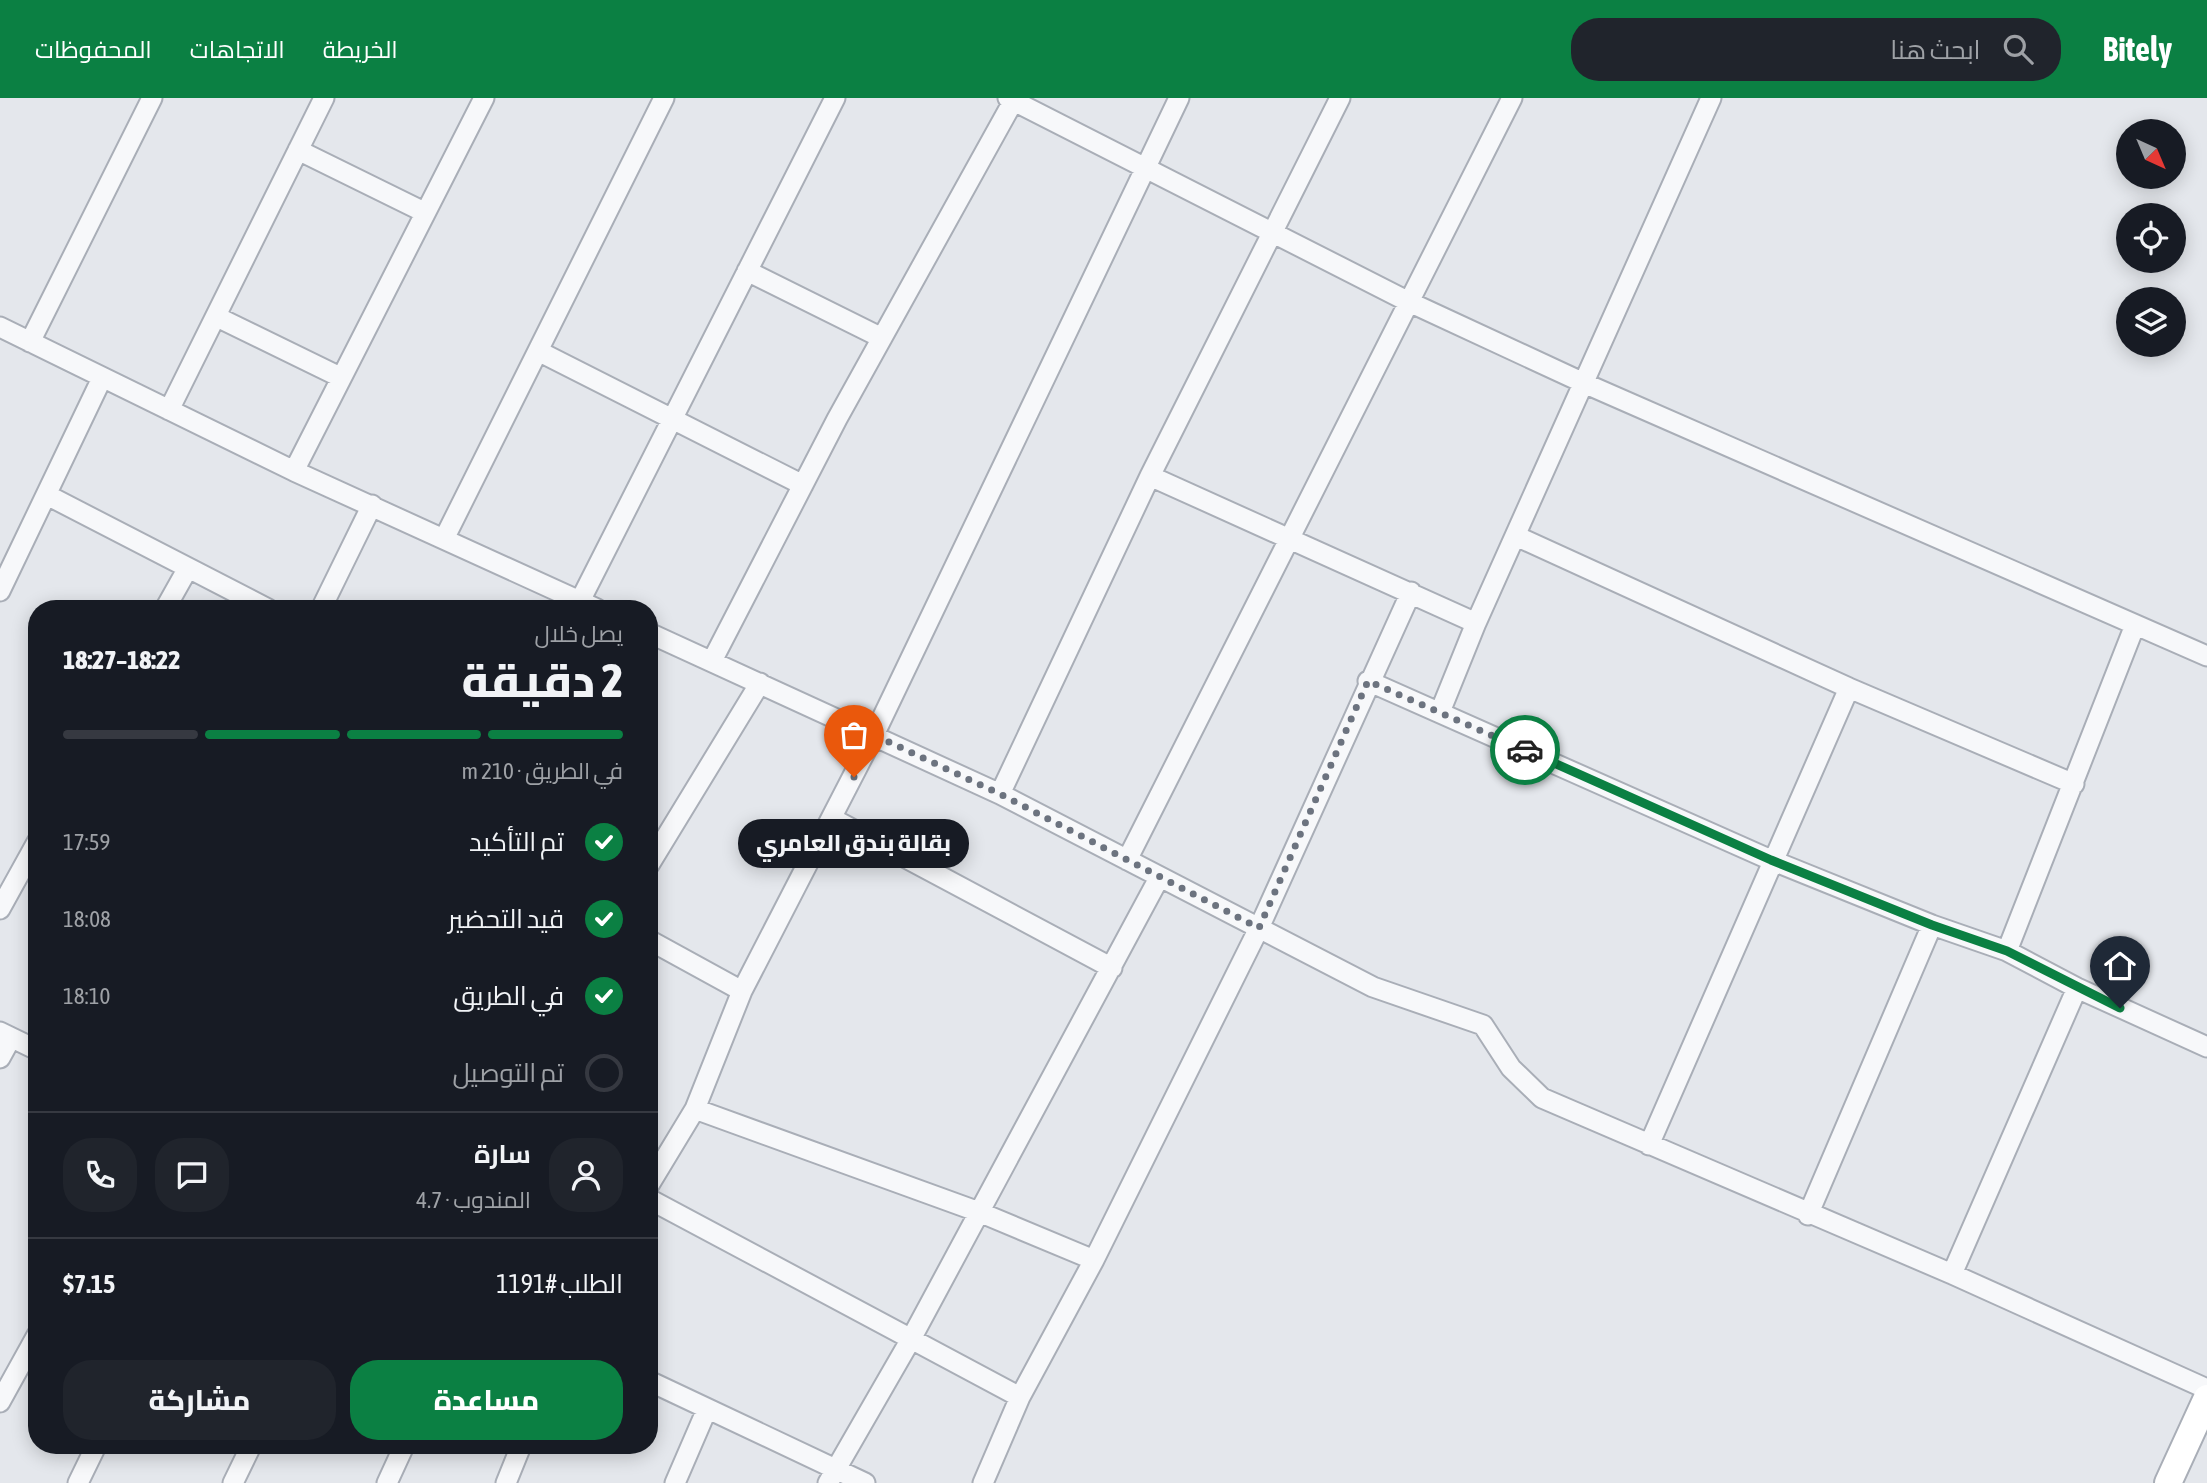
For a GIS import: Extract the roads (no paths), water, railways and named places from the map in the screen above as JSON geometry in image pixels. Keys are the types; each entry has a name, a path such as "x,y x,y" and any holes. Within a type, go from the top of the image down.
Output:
{"street":[{"path":"30,342 152,98"},
{"path":"169,410 324,98"},
{"path":"294,471 484,98"},
{"path":"445,537 664,98"},
{"path":"590,600 672,420 835,98"},
{"path":"658,1170 695,1109 742,991 833,819 1179,98"},
{"path":"1000,794 1150,476 1274,235 1340,98"},
{"path":"1127,860 1407,301 1512,98"},
{"path":"1440,712 1476,623 1586,384 1711,98"},
{"path":"712,661 803,485 1012,99 1407,301 1586,384 2207,656"},
{"path":"298,150 424,212"},
{"path":"747,271 882,338"},
{"path":"217,317 340,377"},
{"path":"0,327 294,471 445,537 577,600"},
{"path":"538,351 803,485"},
{"path":"0,591 102,378"},
{"path":"1150,476 1476,623"},
{"path":"47,495 250,600"},
{"path":"325,600 372,505"},
{"path":"1516,536 1849,688 2074,783"},
{"path":"170,600 188,568"},
{"path":"983,1483 1020,1397 1094,1260 1259,928 1410,592"},
{"path":"2007,951 2135,625"},
{"path":"658,637 1000,794 1373,987 1483,1025 1511,1068 1542,1098 1952,1274 2207,1389"},
{"path":"1368,681 1771,860 1932,925 2007,951 2077,988 2207,1047"},
{"path":"658,850 760,683"},
{"path":"1649,1145 1771,860 1849,688"},
{"path":"833,819 1112,968"},
{"path":"0,909 28,858"},
{"path":"831,1475 911,1339 1159,878"},
{"path":"1808,1214 1932,925"},
{"path":"658,945 742,991"},
{"path":"1952,1274 2077,988"},
{"path":"0,1058 6,1035 28,1046"},
{"path":"695,1109 979,1212 1094,1260"},
{"path":"658,1204 1020,1397"},
{"path":"0,1402 28,1351"},
{"path":"658,1385 831,1475 866,1483"},
{"path":"2168,1483 2207,1398"},
{"path":"675,1483 707,1409"},
{"path":"78,1483 92,1454"},
{"path":"233,1483 247,1454"},
{"path":"387,1483 400,1454"},
{"path":"506,1483 517,1454"}],"place":[{"name":"بقالة بندق العامري","path":"854,777"}]}
